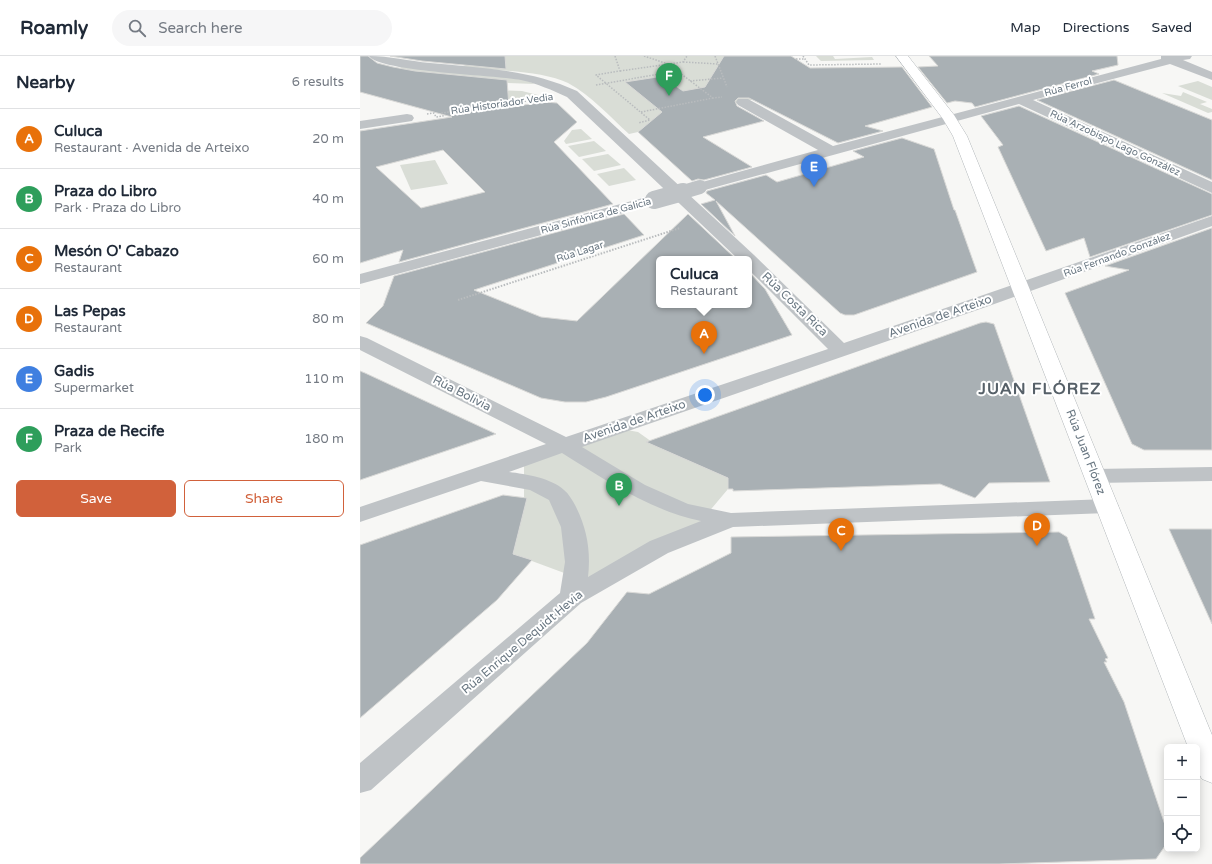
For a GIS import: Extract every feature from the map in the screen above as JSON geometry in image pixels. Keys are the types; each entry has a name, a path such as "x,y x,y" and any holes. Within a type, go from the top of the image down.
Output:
{"main road":[{"name":"Rúa Juan Flórez","path":"902,56 950,118 960,136 1212,771"}],"street":[{"name":"Rúa Ferrol","path":"950,118 1165,58 1186,56"},
{"path":"379,58 395,68 430,79"},
{"name":"Rúa Costa Rica","path":"379,58 414,66 531,77 554,84 572,94 744,256"},
{"path":"1165,58 1212,76"},
{"path":"486,85 554,84"},
{"name":"Rúa Arzobispo Lago González","path":"1018,100 1026,102 1212,188"},
{"path":"743,102 831,150"},
{"path":"360,125 407,118"},
{"name":"Rúa Sinfónica de Galicia","path":"360,279 950,118"},
{"name":"Rúa Fernando González","path":"1021,289 1212,222"},
{"name":"Rúa Costa Rica","path":"752,264 835,342 838,350"},
{"name":"Avenida de Arteixo","path":"360,515 838,350 1021,289"},
{"name":"Rúa Bolivia","path":"360,342 564,445 637,490 682,510 732,520"},
{"path":"481,474 531,483 556,494 569,514 576,536 577,575 572,597"},
{"path":"1095,476 1212,474"},
{"name":"Rúa Enrique Dequidt Hevia","path":"360,781 572,597 659,547 703,529 732,520 1107,506"}],"path":[{"path":"615,56 620,71"},
{"path":"644,56 668,64 713,98"},
{"path":"683,62 687,56"},
{"path":"714,56 727,88"},
{"path":"803,56 810,65 885,64"},
{"path":"796,59 805,59"},
{"path":"637,124 650,120 596,75 683,62 694,64 718,64"},
{"path":"594,86 677,71"},
{"path":"690,81 723,78"},
{"path":"641,113 730,95 743,102"},
{"name":"Rúa Historiador Vedia","path":"407,118 420,116 421,119 427,118 426,115 434,114 436,117 443,116 442,113 530,100"},
{"name":"Rúa Lagar","path":"458,300 667,231 707,220"}],"shaded area":[{"path":"505,56 724,56 719,64 755,99 645,126 638,132 629,134 585,94 568,83 544,75 530,73 459,68 471,63 505,62"},
{"path":"816,56 833,56 835,59 872,57 874,60 821,61"},
{"path":"392,63 522,79 535,84 487,82 405,70"},
{"path":"1198,81 1212,87 1212,100 1178,86"},
{"path":"487,90 522,91 542,96 452,110"},
{"path":"1183,92 1207,102 1200,104 1212,109 1212,112 1208,113 1162,93 1181,96"},
{"path":"581,129 592,139 566,144 564,141 572,130"},
{"path":"594,141 606,151 579,157 568,146"},
{"path":"608,154 621,165 594,171 582,159"},
{"path":"435,160 448,184 411,190 400,165"},
{"path":"624,168 636,180 609,186 597,174"},
{"path":"616,428 638,432 662,449 728,478 728,489 691,533 602,587 513,554 524,509 524,459"}],"building":[{"path":"360,56 368,56 377,63 415,71 507,80 509,107 545,102 557,103 577,122 554,142 613,204 399,262 403,250 360,263 360,131 452,117 360,92","holes":["443,150 485,192 421,208 376,167"]},
{"path":"390,56 505,56 506,69 422,61"},
{"path":"724,56 791,56 810,68 902,67 932,107 865,126 883,131 838,143 749,98 738,98 735,101 737,106 764,121 703,137 752,167 704,180 698,179 692,181 638,132 662,112 625,82 657,77 665,83 670,82 683,91 705,87"},
{"path":"929,56 1117,56 1118,65 1092,71 1099,74 975,107 972,103 955,101 947,103 918,67 938,66"},
{"path":"1114,80 1212,120 1212,180 1037,100"},
{"path":"1019,106 1212,194 1212,215 1090,257 1084,238 1046,251 998,147 1003,145 981,116"},
{"path":"902,138 934,149 954,210 977,272 854,315 845,315 840,313 716,201 735,236 701,204 715,200 706,193 707,191 766,175 777,182 864,157 853,151"},
{"path":"624,214 644,235 474,290 541,317 577,321 688,214 733,256 656,256 656,308 752,308 752,275 765,289 792,335 606,397 586,402 565,402 541,398 366,323 383,306 394,276"},
{"path":"1212,228 1212,450 1144,450 1132,444 1065,293 1129,270 1105,266"},
{"path":"986,322 994,324 1050,482 989,483 975,498 940,484 733,491 733,489 728,489 728,478 646,442 980,323"},
{"path":"360,371 365,373 496,434 360,480"},
{"path":"503,495 527,498 513,554 532,560 497,600 360,718 360,545"},
{"path":"1169,529 1212,529 1212,624"},
{"path":"1059,532 1067,537 1095,619 1089,619 1108,658 1105,659 1107,662 1104,662 1124,702 1164,822 1164,847 1156,859 999,864 360,864 360,858 587,643 627,592 649,594 731,553 731,537"}],"place":[{"name":"Praza de Recife","path":"669,96"},
{"name":"Gadis","path":"814,187"},
{"name":"Culuca","path":"704,354"},
{"name":"Praza do Libro","path":"619,506"},
{"name":"Las Pepas","path":"1037,546"},
{"name":"Mesón O' Cabazo","path":"841,551"}],"district":[{"name":"JUAN FLÓREZ","path":"1040,389"}]}
